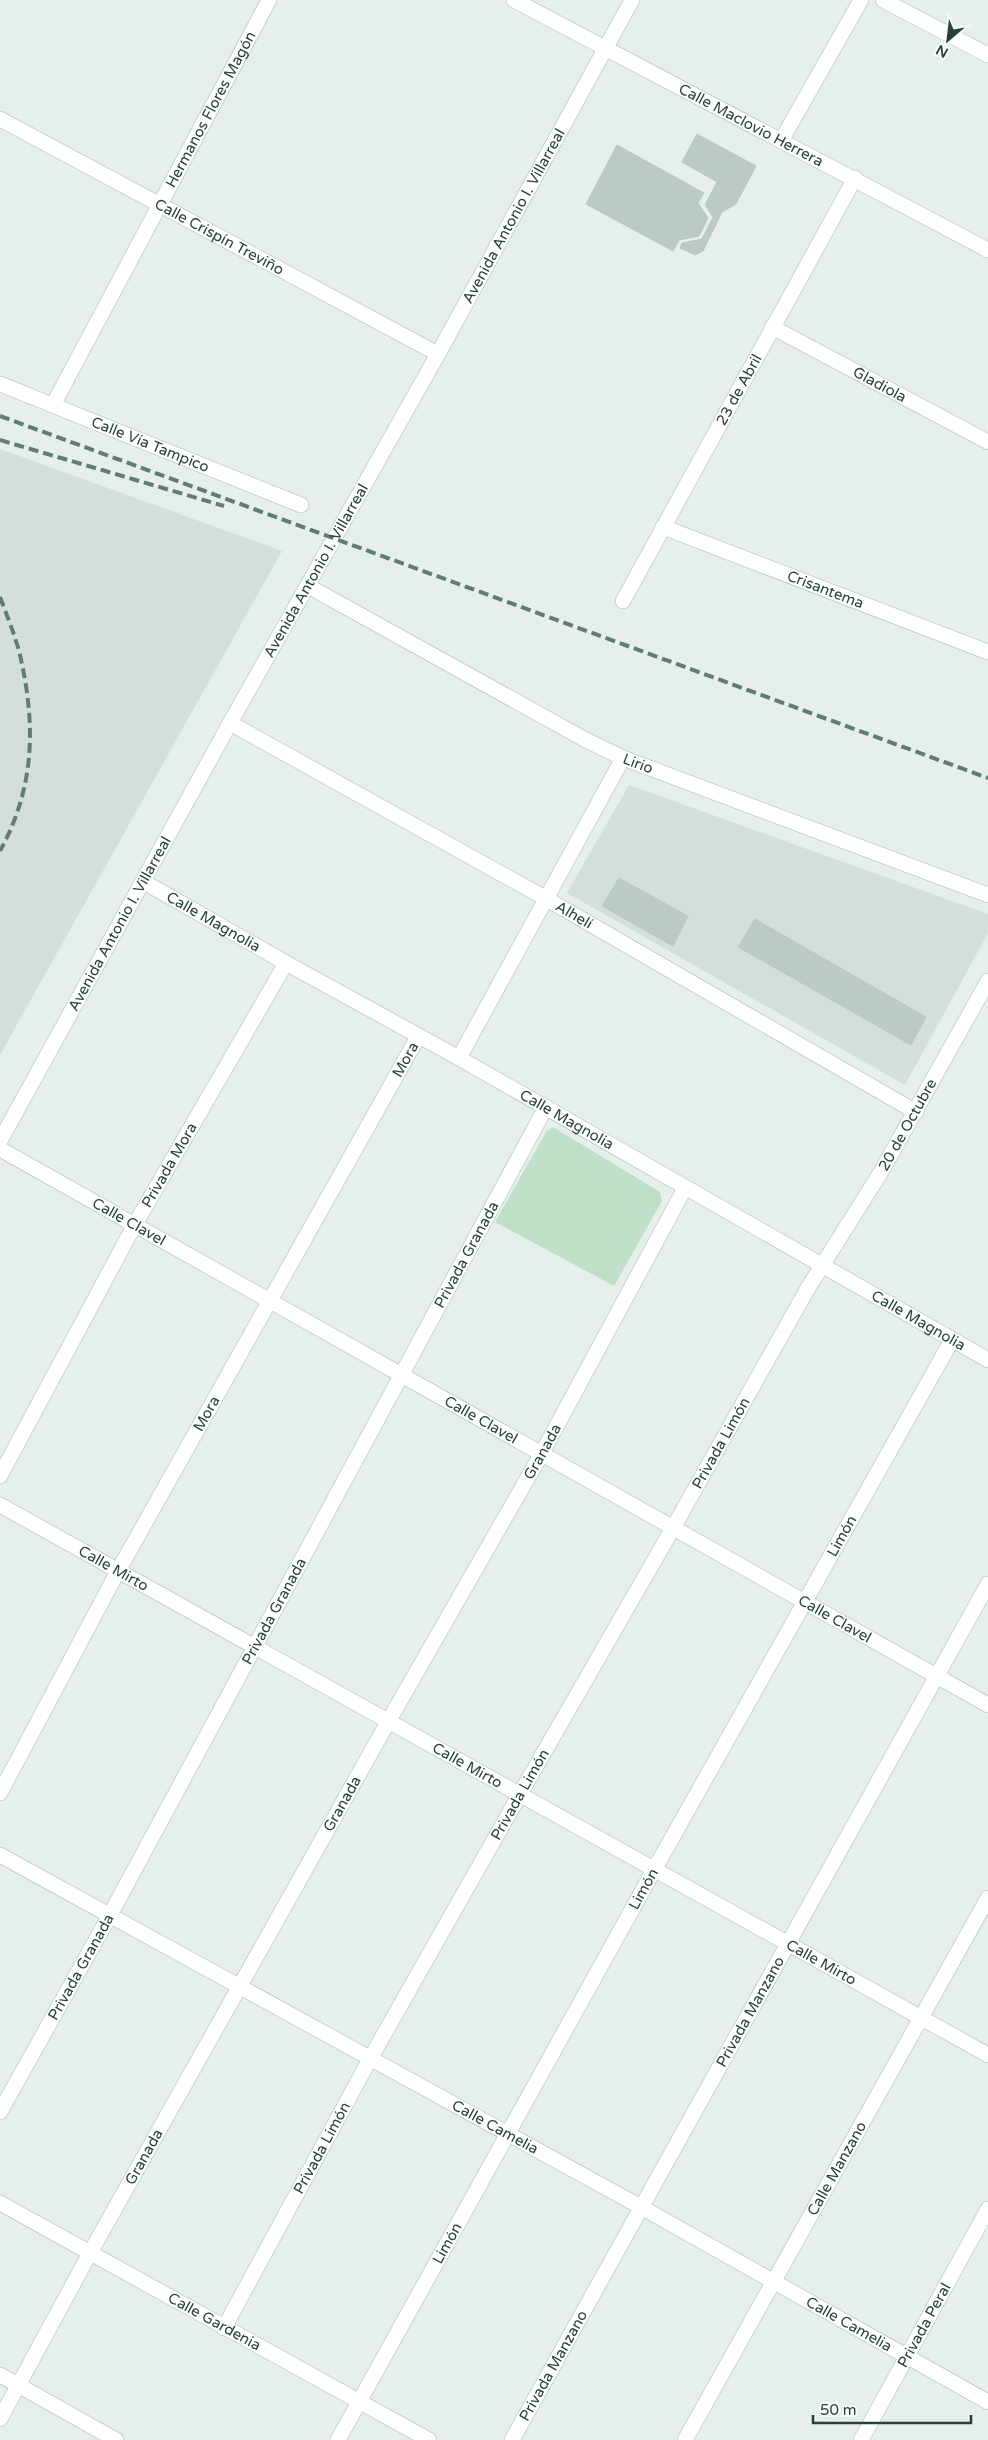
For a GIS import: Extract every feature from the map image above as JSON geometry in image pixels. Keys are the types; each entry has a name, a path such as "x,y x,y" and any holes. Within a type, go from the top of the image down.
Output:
{"street":[{"name":"Hermanos Flores Magón","path":"54,405 269,0"},
{"name":"Calle Maclovio Herrera","path":"514,0 988,250"},
{"name":"Avenida Antonio I. Villarreal","path":"0,1141 230,723 438,354 632,0"},
{"path":"781,141 862,0"},
{"path":"883,0 988,55"},
{"name":"Calle Crispín Treviño","path":"0,119 438,354"},
{"name":"23 de Abril","path":"623,601 854,178"},
{"name":"Gladiola","path":"772,327 988,442"},
{"name":"Calle Vía Tampico","path":"0,384 300,506"},
{"name":"Crisantema","path":"663,527 988,652"},
{"name":"Lirio","path":"308,586 584,739 623,758 988,895"},
{"name":"Alhelí","path":"230,723 545,898 916,1112"},
{"path":"460,1058 545,898 623,758"},
{"name":"Calle Magnolia","path":"144,882 286,963 460,1058 988,1360"},
{"name":"Privada Mora","path":"0,1476 134,1226 286,963"},
{"name":"20 de Octubre","path":"823,1265 916,1112 986,989"},
{"name":"Mora","path":"0,1793 118,1571 268,1300 418,1036"},
{"name":"Privada Granada","path":"0,2112 110,1915 546,1107"},
{"name":"Calle Clavel","path":"0,1149 988,1705"},
{"name":"Granada","path":"0,2419 90,2253 388,1722 542,1453 685,1188"},
{"name":"Privada Limón","path":"224,2328 370,2059 823,1265"},
{"name":"Limón","path":"338,2440 654,1870 952,1340"},
{"name":"Calle Mirto","path":"0,1505 988,2055"},
{"name":"Privada Manzano","path":"512,2440 787,1942 988,1584"},
{"name":"Calle Camelia","path":"0,1855 641,2207 988,2402"},
{"name":"Calle Manzano","path":"685,2440 988,1898"},
{"name":"Calle Gardenia","path":"0,2202 428,2440"},
{"name":"Privada Peral","path":"861,2440 988,2209"},
{"path":"0,2375 116,2440"}],"shaded area":[{"path":"0,449 282,551 0,1055"},
{"path":"629,785 988,914 988,933 905,1085 567,893"}],"green space":[{"path":"553,1127 660,1192 662,1201 614,1286 495,1222 546,1132"}],"building":[{"path":"697,134 756,166 736,204 722,212 703,251 695,255 680,248 682,243 702,239 713,217 705,205 717,182 682,162"},
{"path":"617,145 704,193 698,203 708,218 699,236 679,240 673,251 586,204"},
{"path":"619,878 688,916 673,946 602,906"},
{"path":"755,919 926,1017 911,1045 738,947"}],"railway":[{"path":"0,416 988,778"},
{"path":"0,440 224,506"},
{"path":"0,597 20,655 29,706 30,731 26,779 12,827 0,851"}]}
